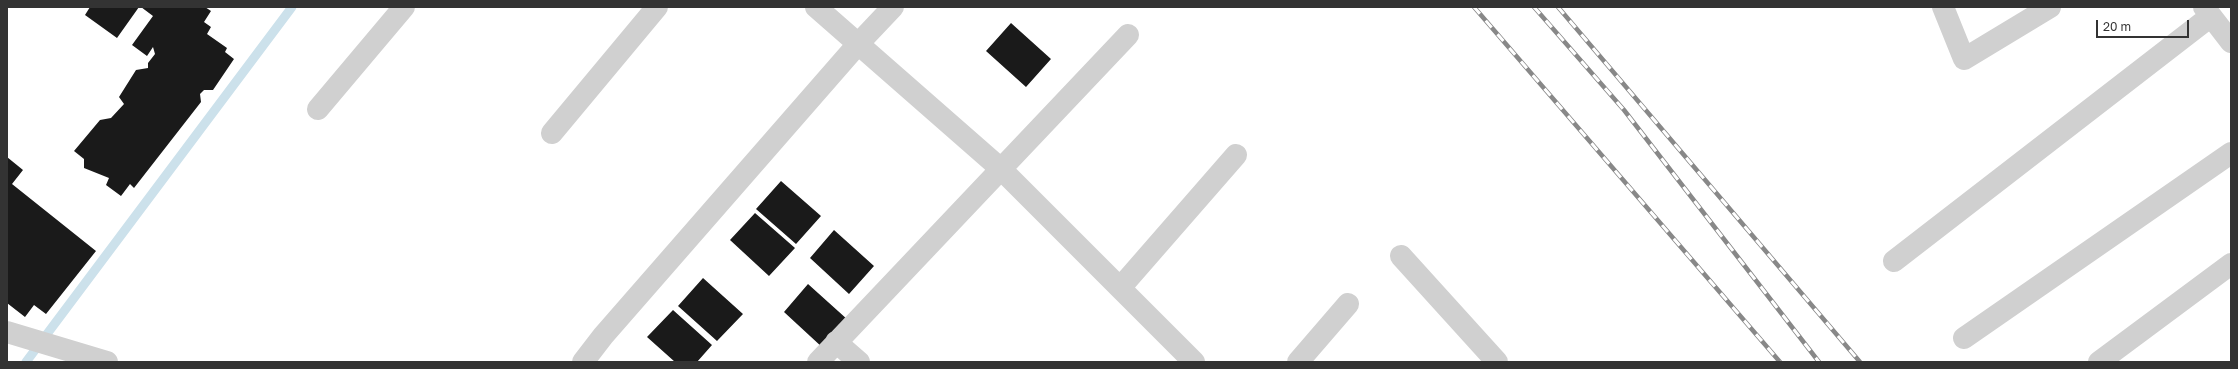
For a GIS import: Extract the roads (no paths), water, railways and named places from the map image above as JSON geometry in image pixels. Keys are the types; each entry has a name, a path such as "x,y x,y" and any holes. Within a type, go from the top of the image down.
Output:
{"street":[{"path":"318,109 404,7"},
{"path":"552,133 657,7"},
{"path":"816,7 1001,168 1194,362"},
{"path":"582,362 608,330 858,44 893,7"},
{"path":"1943,7 1964,59 2050,7"},
{"path":"1894,261 2220,24"},
{"path":"818,362 1128,35"},
{"path":"1964,338 2231,153"},
{"path":"1120,288 1236,155"},
{"path":"1400,256 1497,362"},
{"path":"2099,362 2231,264"},
{"path":"1298,362 1348,304"},
{"path":"14,335 106,362"},
{"path":"836,342 859,362"}],"waterway":[{"path":"26,362 292,7"}],"railway":[{"path":"1474,7 1780,362"},
{"path":"1534,7 1624,110 1819,362"},
{"path":"1558,7 1860,362"}]}
